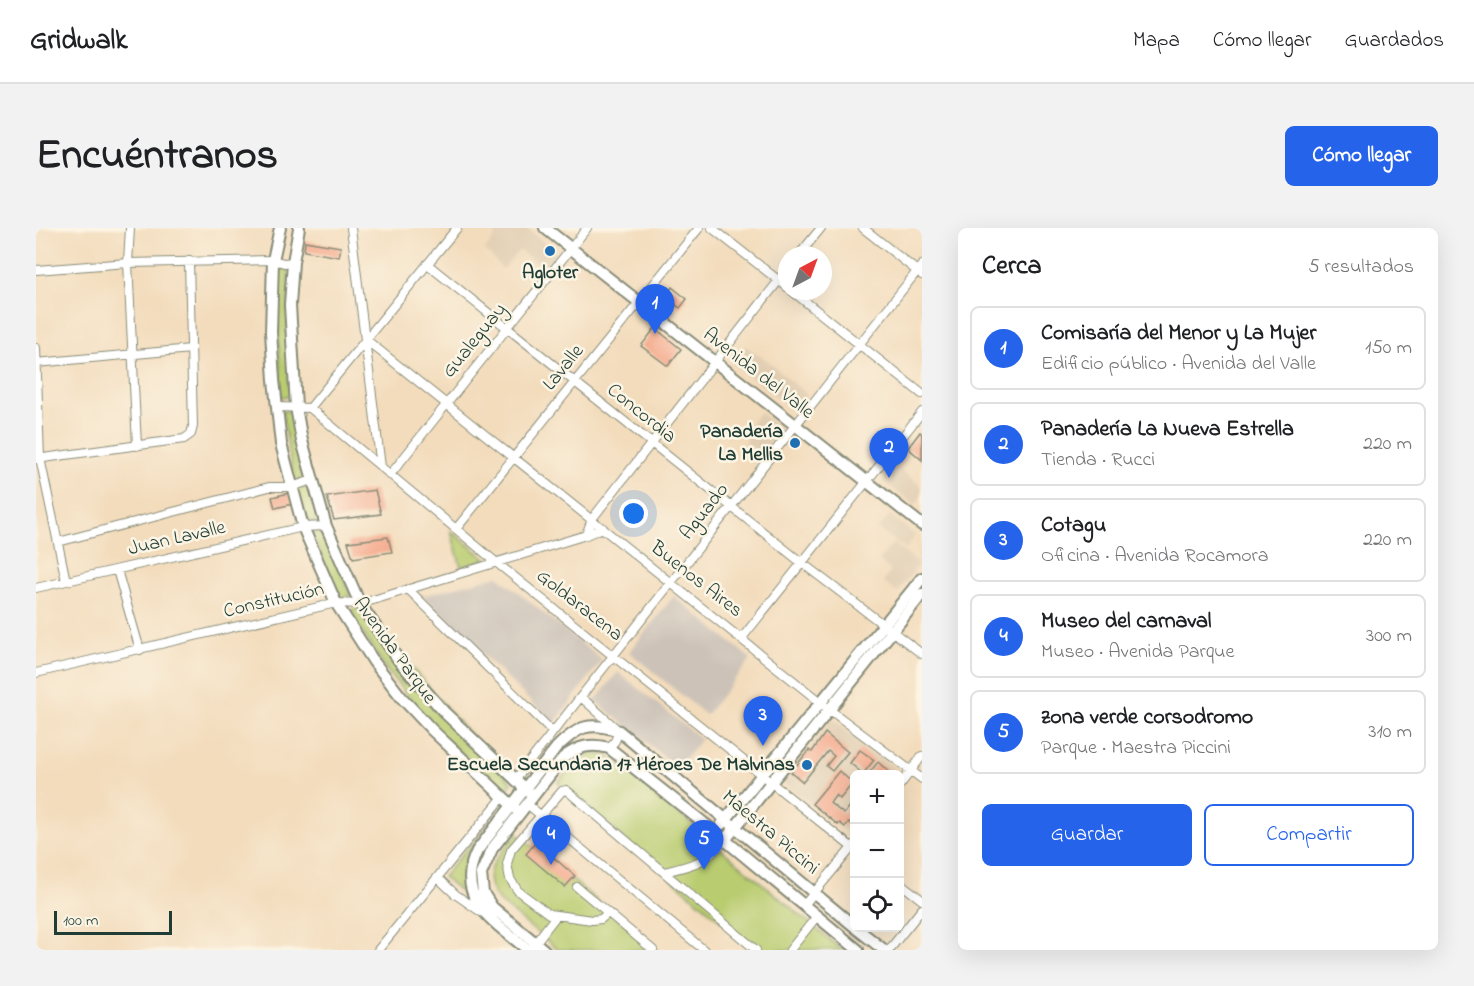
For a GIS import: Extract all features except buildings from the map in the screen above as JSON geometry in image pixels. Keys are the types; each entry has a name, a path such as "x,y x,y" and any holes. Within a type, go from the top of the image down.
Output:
{"main road":[{"name":"Avenida Parque","path":"280,228 273,260 271,332 281,444 303,526 336,603 402,698 432,730 520,813"},
{"name":"Avenida Parque","path":"299,228 293,262 290,305 296,407 302,441 326,526 360,604 400,662 423,690 524,788 530,800"},
{"name":"Avenida del Valle","path":"545,228 922,525"},
{"path":"889,628 922,578"},
{"path":"715,832 767,778 889,628 922,594"},
{"name":"Maestra Piccini","path":"485,914 472,896 469,881 471,863 477,851 557,747 571,733 584,726 597,725 619,731 850,923"},
{"path":"534,948 492,907 483,893 481,881 485,862 492,849 563,758 573,749 585,746 598,745 609,748"},
{"name":"Maestra Piccini","path":"609,748 858,950"},
{"path":"725,840 767,778"},
{"path":"485,914 534,948"},
{"name":"Maestra Piccini","path":"861,932 884,950"}],"street":[{"path":"130,228 128,263 137,446"},
{"path":"351,228 381,468"},
{"path":"277,407 310,408 457,228"},
{"name":"Gualeguay","path":"390,475 587,228"},
{"name":"Lavalle","path":"456,529 699,228"},
{"path":"586,535 592,519 778,280 712,228"},
{"path":"806,246 821,228"},
{"path":"863,228 920,270"},
{"path":"36,270 189,261 273,260 284,263 293,262"},
{"path":"38,459 184,439 191,434 193,426 189,261"},
{"name":"Concordia","path":"427,264 802,563 922,654"},
{"name":"Aguado","path":"515,780 920,270"},
{"path":"804,300 922,394"},
{"name":"Buenos Aires","path":"365,339 826,706 922,779"},
{"path":"36,348 38,459 66,581"},
{"path":"36,363 190,349"},
{"name":"Goldaracena","path":"310,408 497,563 850,843"},
{"path":"742,638 922,411"},
{"path":"58,542 269,487 291,487 313,480"},
{"name":"Juan Lavalle","path":"36,588 303,526 326,526"},
{"name":"Constitución","path":"36,673 336,603 360,604 603,528"},
{"path":"117,570 140,650"},
{"path":"408,589 553,732"},
{"path":"580,697 619,731 609,748"},
{"path":"904,780 922,756"},
{"path":"608,913 602,919 592,920 556,916 543,910 513,885 508,871 508,857 511,850 558,793 566,790 756,950"},
{"path":"378,950 503,797"},
{"path":"530,800 540,815 704,950"},
{"path":"664,872 706,859 725,840"},
{"path":"804,906 850,851"},
{"path":"438,878 455,894 485,914"},
{"path":"904,886 922,900"},
{"path":"577,887 653,950"},
{"path":"889,950 922,909"},
{"path":"534,948 556,916"},
{"path":"790,950 817,916"}],"shaded area":[{"path":"491,228 526,228 556,253 544,269 519,250 503,269 485,250 496,235"},
{"path":"746,346 768,361 807,395 795,411 731,362"},
{"path":"760,412 782,430 762,454 744,442 754,430 749,425"},
{"path":"895,465 922,487 922,495 915,505 883,481"},
{"path":"890,515 915,535 906,549 878,529"},
{"path":"893,543 919,564 897,593 883,582 891,571 879,560"},
{"path":"498,576 602,660 554,724 422,596"},
{"path":"674,596 751,659 706,715 629,652"},
{"path":"618,672 701,739 678,768 595,701"},
{"path":"832,719 897,770 850,770 850,836 782,782"}],"green space":[{"path":"278,268 289,268 287,341 290,396 281,397 277,307"},
{"path":"282,411 293,411 307,477 294,482"},
{"path":"309,486 321,519 306,524 296,490"},
{"path":"323,531 351,595 340,598 311,532"},
{"path":"451,531 486,559 461,567"},
{"path":"359,607 512,783 505,793 434,728 389,673 349,611"},
{"path":"591,753 606,755 619,764 842,950 756,950 558,783 578,757"},
{"path":"495,814 475,841 465,861 462,883 465,895 443,877"},
{"path":"517,834 657,950 558,950 500,902 490,883 492,866"}],"place":[{"name":"Agloter","path":"550,251"},
{"name":"Comisaría del Menor y La Mujer","path":"655,334"},
{"name":"Panadería La Mellis","path":"795,443"},
{"name":"Panadería La Nueva Estrella","path":"889,478"},
{"name":"Cotagu","path":"763,746"},
{"name":"Escuela Secundaria 17 Héroes De Malvinas","path":"807,765"},
{"name":"Museo del carnaval","path":"551,865"},
{"name":"zona verde corsodromo","path":"704,870"}]}
